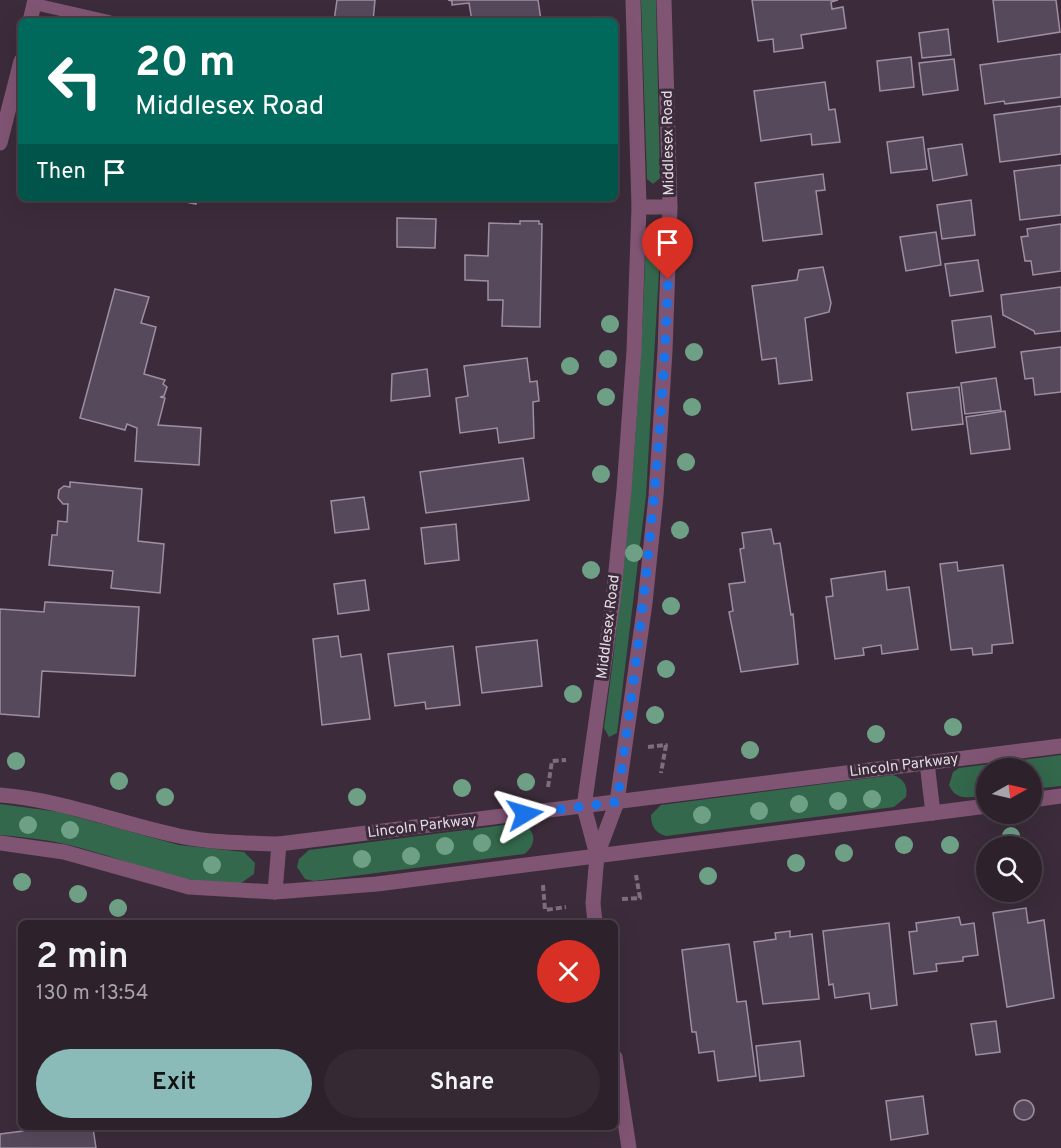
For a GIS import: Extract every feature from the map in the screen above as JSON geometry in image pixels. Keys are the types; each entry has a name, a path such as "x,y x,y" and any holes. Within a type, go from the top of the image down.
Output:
{"street":[{"name":"Middlesex Road","path":"597,855 584,807 613,601 634,351 639,207 633,0"},
{"name":"Middlesex Road","path":"595,920 593,903 597,855 617,802 645,603 656,496 665,351 670,207 664,0"},
{"path":"31,18 35,2"},
{"path":"0,143 18,72"},
{"path":"639,207 670,207"},
{"name":"Lincoln Parkway","path":"0,795 60,804 180,836 228,843 279,844 1061,746"},
{"path":"927,763 933,813"},
{"path":"1042,799 1061,796"},
{"path":"0,843 64,852 189,887 275,892 377,884 976,807"},
{"path":"275,892 279,844"},
{"path":"618,1078 628,1148"}],"lane":[{"path":"35,2 96,18"}],"path":[{"path":"647,747 666,745 661,773"},
{"path":"548,790 552,761 567,760"},
{"path":"622,899 640,898 635,869"},
{"path":"542,882 545,910 566,907"}],"green space":[{"path":"641,0 656,0 660,178 653,184 647,179"},
{"path":"654,228 661,236 646,496 617,733 609,737 604,728 620,605 632,482 641,358 646,234 649,229"},
{"path":"1061,755 1061,786 1042,788 1042,758 1037,758"},
{"path":"976,766 976,796 960,796 952,790 949,785 953,772 959,768"},
{"path":"893,775 904,783 906,789 906,797 894,807 666,836 656,831 652,822 651,815 661,805"},
{"path":"0,804 59,812 179,845 244,852 255,863 254,874 241,883 196,880 152,870 65,844 0,835"},
{"path":"519,823 532,832 533,837 532,846 524,854 314,881 305,879 297,867 299,859 309,850"}],"building":[{"path":"337,0 375,0 373,18 334,18"},
{"path":"448,0 538,0 541,18 472,18 469,3 452,5 452,1"},
{"path":"752,0 838,0 831,2 832,9 843,7 846,28 801,35 803,48 774,52 773,39 758,41"},
{"path":"993,0 1056,0 1060,32 998,42"},
{"path":"948,29 951,55 922,58 919,33"},
{"path":"1061,54 1061,97 1005,104 1004,101 985,104 980,65"},
{"path":"911,57 914,87 880,91 877,61"},
{"path":"954,59 958,90 923,95 919,63"},
{"path":"825,82 829,110 835,109 840,142 812,145 811,134 761,141 754,91"},
{"path":"1061,106 1061,154 1000,162 994,115"},
{"path":"923,137 927,169 891,173 887,142"},
{"path":"962,144 967,175 933,181 928,149"},
{"path":"1061,165 1061,215 1020,220 1014,171"},
{"path":"823,174 825,190 816,191 822,234 763,241 755,183"},
{"path":"971,200 975,235 942,239 937,205"},
{"path":"397,218 436,219 435,248 397,247"},
{"path":"520,221 539,221 539,224 542,224 540,327 502,326 503,300 488,300 488,281 465,280 465,255 488,256 489,223 520,224"},
{"path":"1061,224 1061,271 1033,275 1031,261 1025,261 1021,237 1028,236 1027,229"},
{"path":"936,232 941,265 906,271 900,237"},
{"path":"978,260 983,291 950,296 945,264"},
{"path":"823,267 831,303 829,312 805,318 812,380 779,384 776,358 762,360 752,286 797,280 799,270"},
{"path":"1061,287 1061,331 1035,334 1034,331 1003,315 1001,295"},
{"path":"115,289 149,297 141,323 156,327 144,374 165,380 163,384 167,387 164,396 160,397 165,398 158,425 201,428 199,465 135,461 137,428 127,424 125,430 80,418"},
{"path":"991,316 995,347 956,353 952,321"},
{"path":"1061,347 1061,392 1035,395 1033,378 1025,379 1021,352"},
{"path":"527,358 530,382 537,381 539,401 533,402 534,438 499,443 497,428 460,433 456,398 468,396 464,366"},
{"path":"427,369 430,396 391,401 392,374"},
{"path":"996,378 1001,410 965,414 961,383"},
{"path":"959,387 963,424 912,430 907,393"},
{"path":"1005,411 1010,449 971,454 966,417"},
{"path":"523,458 529,500 426,513 420,472"},
{"path":"70,482 142,489 138,541 164,544 160,593 111,588 113,571 49,565 52,535 57,535 58,521 67,522 68,504 63,504 58,498 59,490 64,486 70,487"},
{"path":"364,497 369,529 335,533 331,501"},
{"path":"456,524 459,560 425,564 421,528"},
{"path":"771,529 774,544 780,543 791,615 793,614 798,664 741,672 729,612 733,611 729,584 745,582 740,549 744,548 742,533"},
{"path":"957,562 958,571 1003,565 1013,643 992,645 992,653 973,655 972,648 951,650 940,564"},
{"path":"885,571 887,590 909,587 918,649 882,654 881,645 863,648 864,655 835,659 826,597 833,596 831,579"},
{"path":"365,580 369,610 338,614 334,584"},
{"path":"45,602 139,607 135,676 42,671 39,717 0,714 0,609 44,612"},
{"path":"338,636 341,657 361,654 370,719 322,725 313,639"},
{"path":"537,640 542,686 482,693 476,647"},
{"path":"453,646 460,705 426,709 425,702 395,706 388,654"},
{"path":"1026,908 1028,923 1044,920 1054,998 1007,1007 993,913"},
{"path":"959,917 961,925 974,923 978,955 963,957 963,961 936,964 937,971 914,974 909,932 917,931 916,923"},
{"path":"889,923 897,1005 871,1009 869,993 835,998 833,984 829,985 823,931"},
{"path":"790,931 790,937 812,934 819,999 763,1004 754,942 776,939 775,933"},
{"path":"729,944 737,1002 746,1001 756,1076 718,1081 714,1051 699,1053 696,1032 692,1032 682,950"},
{"path":"996,1021 1000,1052 976,1055 971,1024"},
{"path":"800,1041 804,1076 760,1081 756,1046"},
{"path":"923,1096 928,1134 891,1140 886,1101"},
{"path":"1020,1100 1028,1100 1034,1106 1034,1114 1028,1120 1020,1120 1014,1114 1014,1106"},
{"path":"93,1130 96,1148 0,1148 0,1134 23,1131"}],"route":[{"path":"525,814 617,802 645,603 656,496 668,279"}]}
